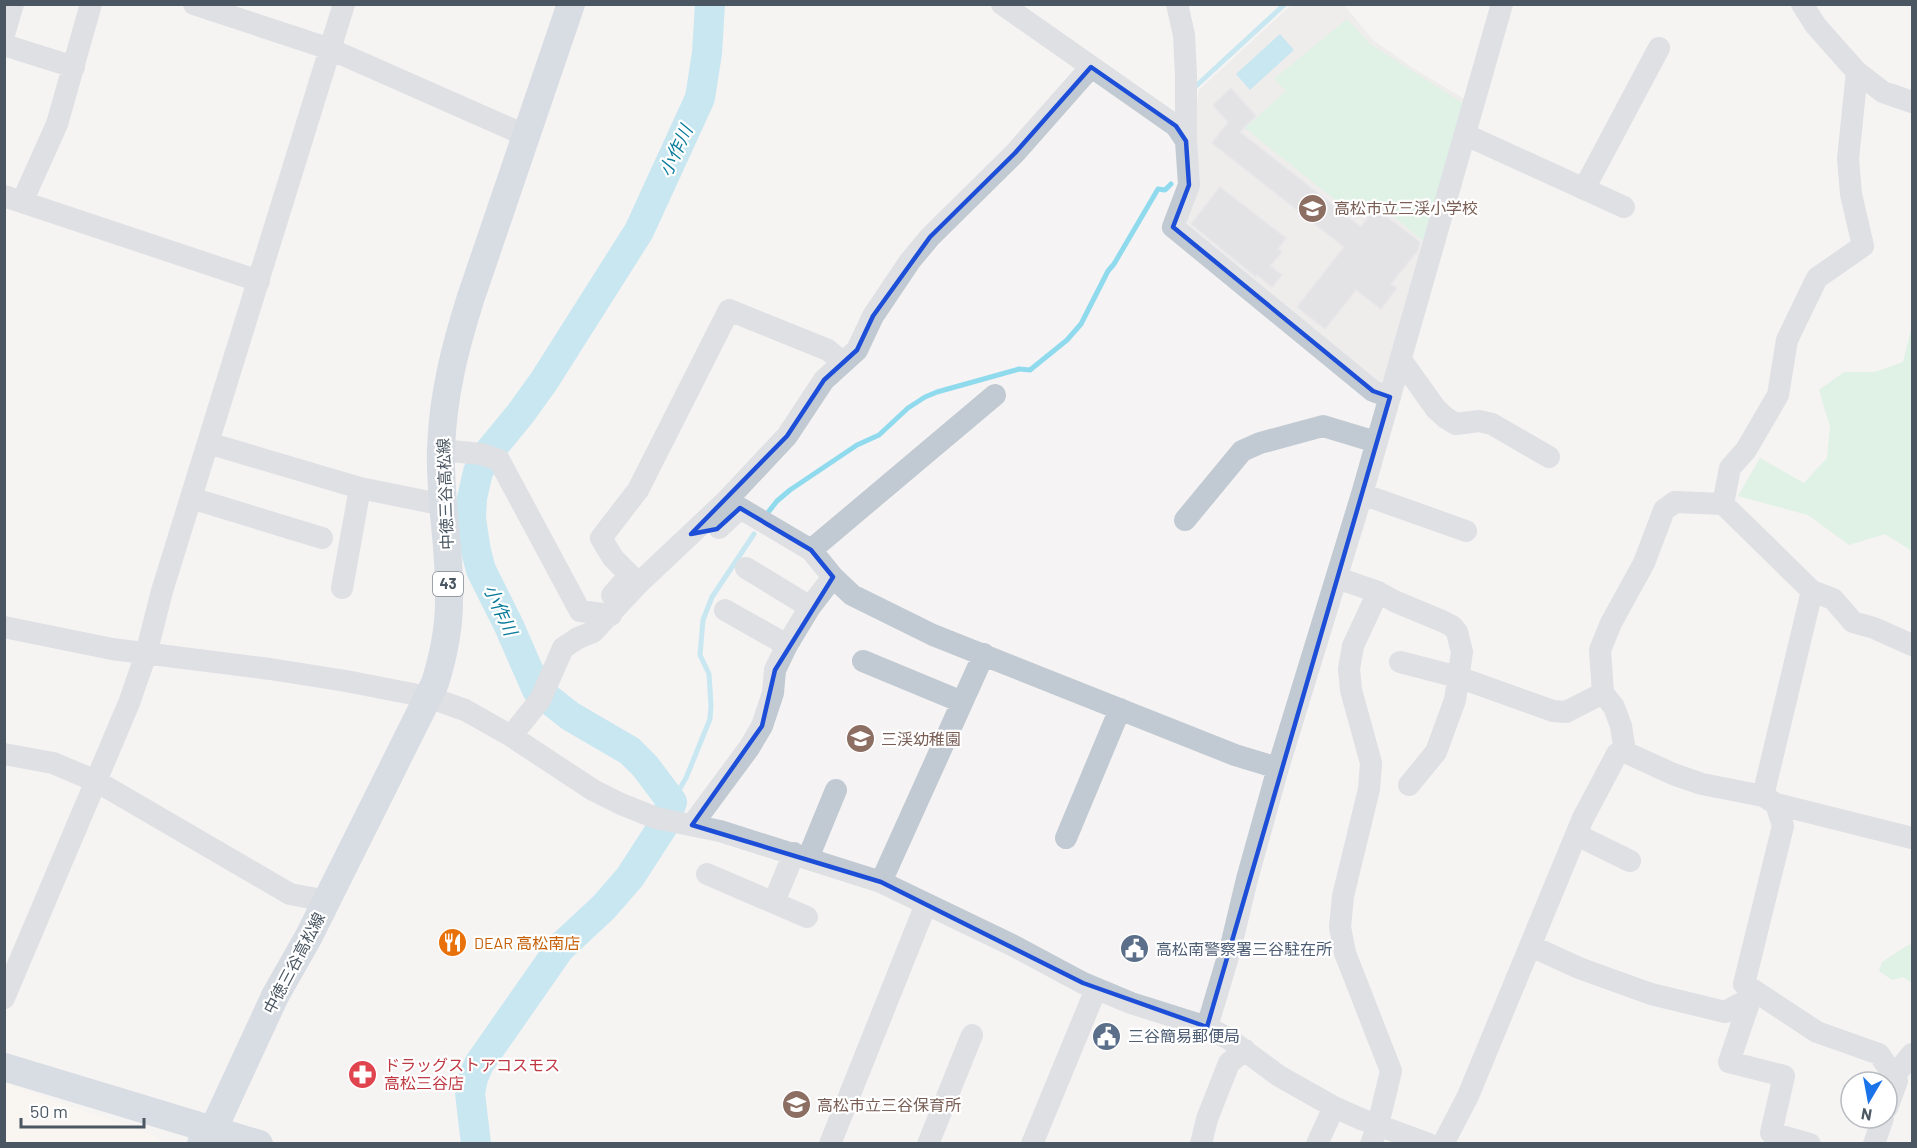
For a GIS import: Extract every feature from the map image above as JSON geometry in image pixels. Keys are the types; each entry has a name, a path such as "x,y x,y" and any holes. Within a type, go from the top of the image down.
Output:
{"main road":[{"name":"中徳三谷高松線","path":"209,1139 275,996 327,901 435,683 441,663 449,602 441,450 449,375 457,341 571,4"},
{"path":"4,1067 209,1139 258,1143"}],"street":[{"path":"4,34 13,4"},
{"path":"91,4 57,123 13,199 259,280"},
{"path":"194,4 330,50 527,136"},
{"path":"4,998 129,703 146,654 162,591 344,4"},
{"path":"1002,4 1176,126 1186,141"},
{"path":"1177,4 1184,34 1189,185 1173,227 1372,391 1390,397"},
{"path":"1802,4 1816,26 1857,72 1883,92 1912,102"},
{"path":"1207,1027 1230,950 1278,768 1362,494 1466,135 1498,5"},
{"path":"4,45 74,67"},
{"path":"1584,189 1659,48"},
{"path":"510,736 544,692 563,648 593,632 639,583 726,501 788,436 824,380 857,350 873,316 910,261 930,237 1015,153 1091,67"},
{"path":"1723,504 1730,468 1746,450 1778,395 1787,340 1817,278 1863,246 1851,194 1848,159 1857,72"},
{"path":"1466,135 1624,207"},
{"path":"610,615 601,607 630,574 613,558 601,538 638,490 729,310 828,350 842,362"},
{"path":"1401,360 1436,409 1446,418 1456,424 1479,421 1492,424 1508,431 1549,458"},
{"path":"811,550 995,395"},
{"path":"1185,520 1242,451 1260,443 1323,426 1376,442"},
{"path":"208,443 360,488 444,505"},
{"path":"441,450 490,457 580,611 610,615"},
{"path":"342,588 360,488"},
{"path":"1362,494 1466,531"},
{"path":"191,498 322,538"},
{"path":"1625,752 1621,726 1614,707 1603,693 1600,650 1611,622 1644,563 1664,510 1676,502 1723,504 1812,591 1833,599 1853,622 1874,628 1912,645"},
{"path":"691,534 717,530 740,508 811,550 833,577 852,595 933,635 1235,755 1278,768"},
{"path":"746,568 810,608"},
{"path":"674,821 749,748 762,726 773,693 775,670 787,645 833,577"},
{"path":"1336,578 1378,592 1452,626 1457,632 1462,652 1455,700 1436,752 1409,785"},
{"path":"1812,591 1770,800 1783,826 1744,984 1752,994 1817,1032 1879,1054 1890,1070"},
{"path":"1375,1134 1391,1071 1345,953 1340,927 1343,896 1369,789 1371,763 1351,690 1349,669 1353,646 1378,592"},
{"path":"725,610 787,645"},
{"path":"4,627 112,650 270,669 428,697 465,710 510,736 593,790 621,804 674,821 720,831 881,882 1002,940 1096,989 1131,1004 1207,1027 1229,1039 1279,1076 1334,1107 1375,1134 1429,1143"},
{"path":"881,882 984,654"},
{"path":"863,661 962,702"},
{"path":"1400,662 1458,677 1553,711 1566,712 1603,693"},
{"path":"1066,838 1120,709"},
{"path":"1443,1143 1468,1096 1583,818 1617,754 1625,752 1673,774 1702,784 1912,838"},
{"path":"4,754 53,763 96,781 290,894 327,901"},
{"path":"774,902 836,790"},
{"path":"1577,835 1630,861"},
{"path":"707,874 807,917"},
{"path":"830,1143 926,904"},
{"path":"1531,946 1579,968 1651,994 1725,1012 1752,994"},
{"path":"1032,1143 1096,989"},
{"path":"1752,994 1729,1062 1785,1076 1771,1133 1810,1143"},
{"path":"928,1143 972,1035"},
{"path":"1201,1143 1207,1119 1229,1063 1245,1050"},
{"path":"1899,1070 1912,1054"},
{"path":"1317,1143 1334,1107"}],"highlighted area":[{"path":"1091,67 1176,126 1186,141 1189,185 1173,227 1373,391 1390,397 1207,1027 1083,983 881,882 692,825 762,726 775,670 833,577 811,550 740,508 717,529 691,534 787,436 824,380 857,350 873,316 930,237 1015,153"}],"shaded area":[{"name":"高松市立三渓小学校","path":"1291,5 1344,5 1373,40 1416,70 1468,101 1389,373 1375,388 1183,229 1199,90"},
{"path":"5,1083 156,1136 158,1143 5,1143"}],"green space":[{"path":"1347,19 1370,44 1464,104 1424,242 1374,200 1365,208 1348,210 1245,128 1286,91 1274,79"},
{"path":"1912,326 1912,551 1885,534 1849,545 1808,515 1738,496 1760,458 1804,483 1827,458 1830,427 1819,390 1844,372 1875,372 1903,362"},
{"path":"1912,944 1912,983 1903,977 1892,980 1879,971 1882,962"}],"water":[{"path":"1280,34 1294,50 1250,90 1236,74"}],"building":[{"path":"1231,88 1256,116 1240,132 1361,227 1375,208 1420,242 1418,250 1391,284 1397,288 1381,309 1356,290 1325,329 1297,307 1344,247 1212,143 1228,122 1213,105"},
{"path":"1220,187 1286,238 1278,249 1282,252 1270,266 1282,275 1272,287 1257,275 1256,277 1191,224"}],"waterway":[{"name":"小作川","path":"476,1144 470,1093 479,1064 560,948 604,907 630,877 663,826 672,802 645,766 630,751 570,716 537,690 481,570 471,519 472,498 478,472 489,452 544,381 639,231 700,98 707,53 710,4"},
{"path":"1196,86 1285,4"},
{"path":"766,515 790,490 857,445 879,435 908,408 925,397 1019,369 1030,370 1067,340 1081,324 1108,271 1158,189 1165,190 1171,184"},
{"path":"672,802 686,778 710,719 709,674 700,655 703,620 712,597 754,534"}],"place":[{"name":"高松市立三渓小学校","path":"1313,208"},
{"name":"三渓幼稚園","path":"860,739"},
{"name":"DEAR 高松南店","path":"453,943"},
{"name":"高松南警察署三谷駐在所","path":"1135,949"},
{"name":"三谷簡易郵便局","path":"1107,1036"},
{"name":"ドラッグストアコスモス 高松三谷店","path":"363,1074"},
{"name":"高松市立三谷保育所","path":"796,1105"}]}
